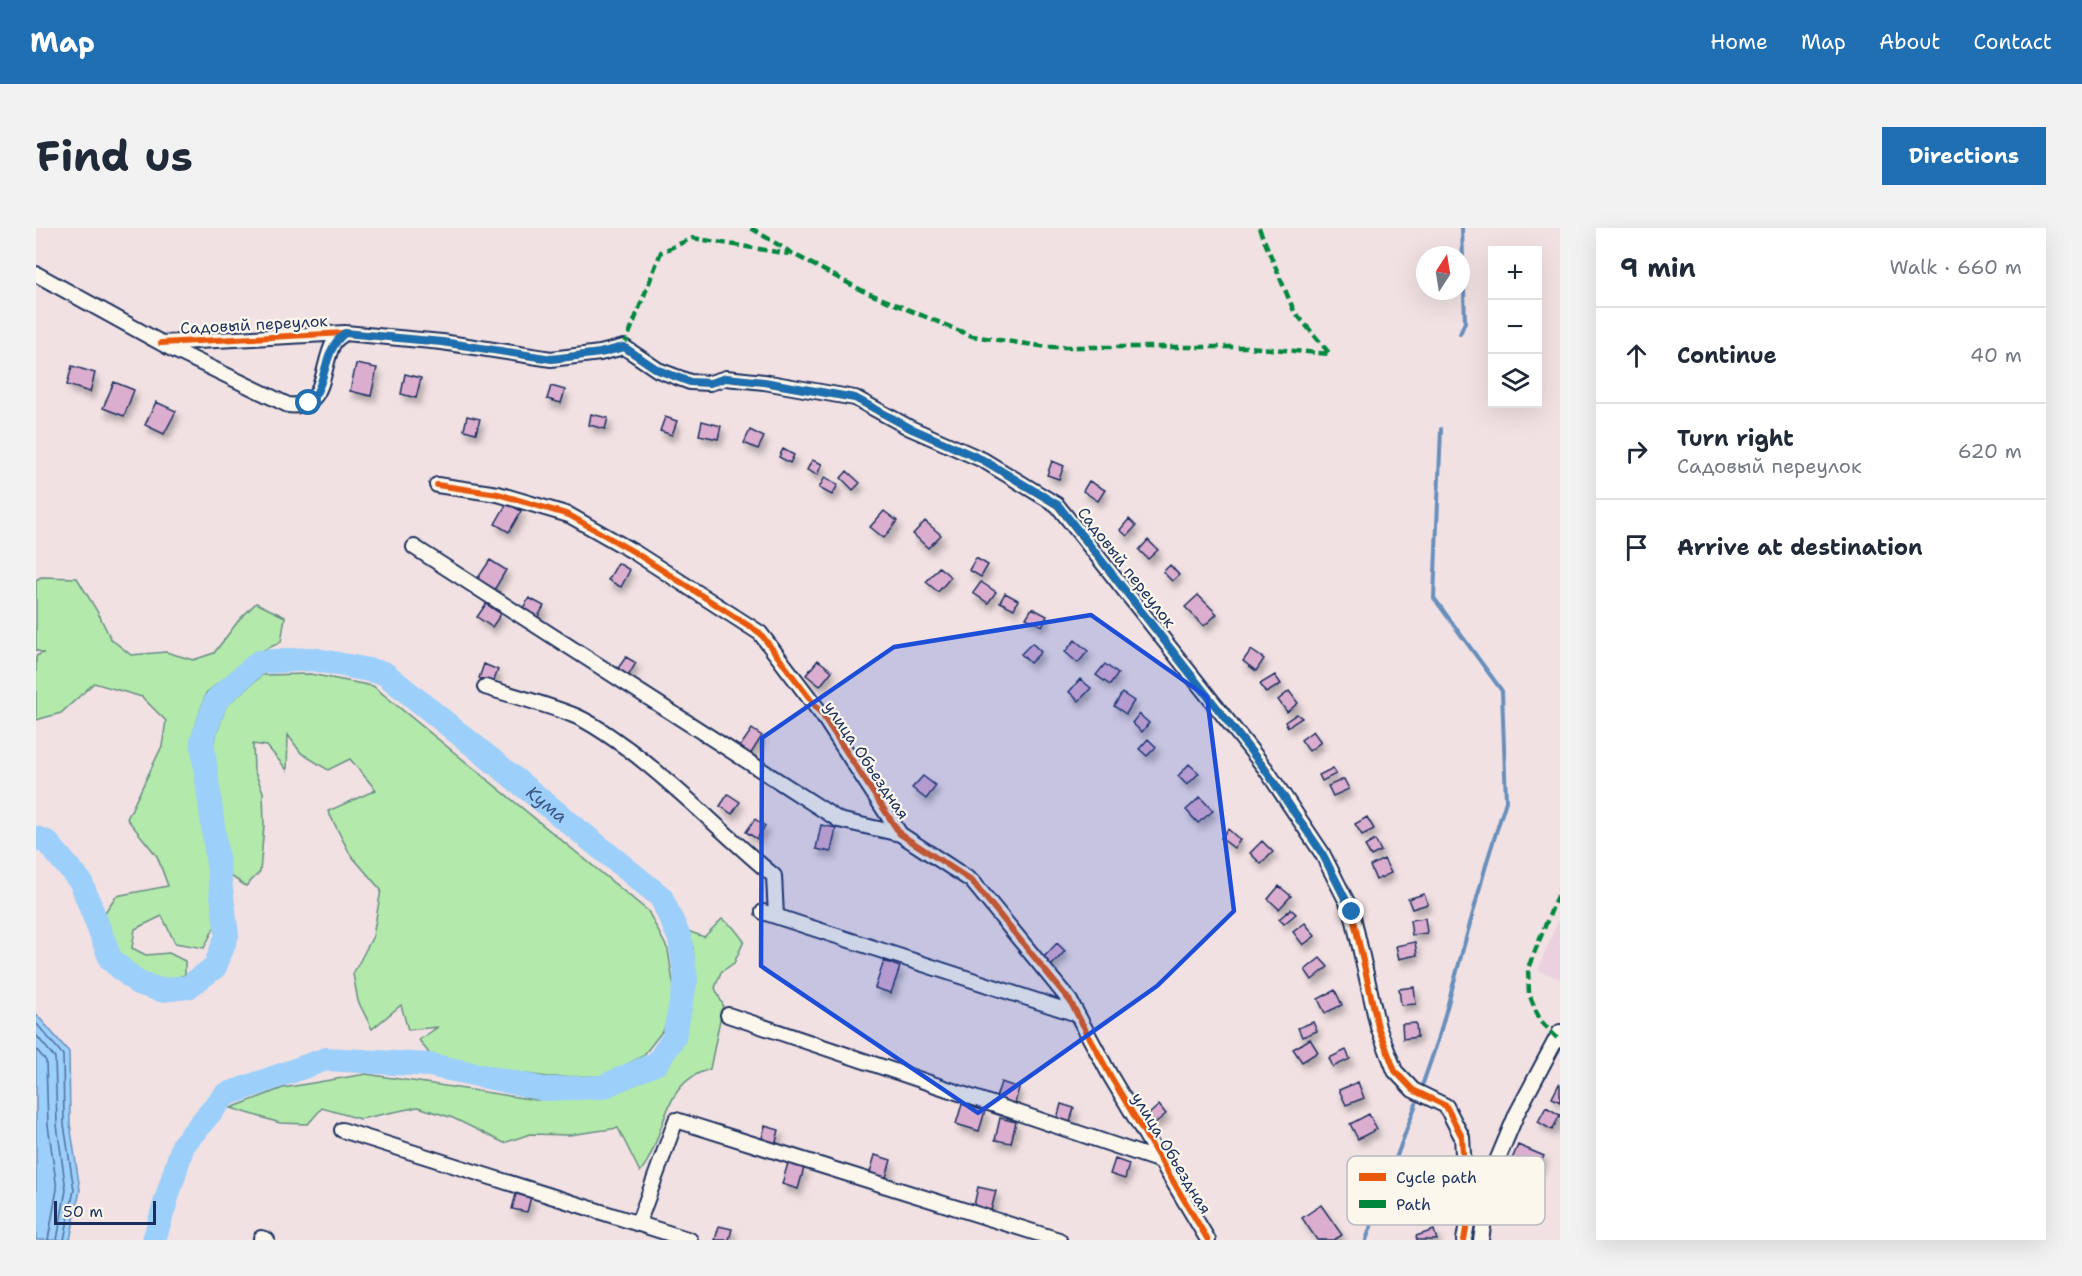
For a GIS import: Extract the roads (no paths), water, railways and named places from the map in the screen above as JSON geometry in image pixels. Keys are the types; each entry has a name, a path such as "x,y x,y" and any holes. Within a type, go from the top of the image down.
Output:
{"street":[{"path":"36,274 161,343 288,405 300,406 309,403 317,395 335,340 345,333"},
{"name":"Садовый переулок","path":"161,343 345,333 442,342 552,359 600,353 624,347 658,370 690,382 710,383 726,378 764,382 855,398 910,428 983,460 1058,505 1264,768 1322,853 1352,912 1378,1027 1395,1071 1413,1090 1446,1106 1462,1137 1463,1156"},
{"name":"улица Обьездная","path":"437,485 498,494 569,515 634,552 760,633 823,716 900,834 972,881 1070,1001 1111,1077 1209,1240"},
{"path":"414,547 839,820 900,834"},
{"path":"485,687 574,715 607,734 639,758 691,801 751,858 774,876 770,914 1077,1014"},
{"path":"729,1015 1161,1161"},
{"path":"1499,1156 1516,1113 1560,1032"},
{"path":"638,1224 676,1120 1059,1240"},
{"path":"342,1130 690,1240"},
{"name":"Садовый переулок","path":"1464,1240 1467,1225"},
{"path":"1482,1240 1484,1225"}],"water":[{"path":"36,1014 69,1052 70,1124 80,1190 70,1240 36,1240"}],"waterway":[{"path":"1460,334 1465,322 1462,228"},
{"path":"1423,1083 1438,1040 1506,801 1502,691 1434,598 1441,429"},
{"name":"Кума","path":"36,838 47,842 81,882 111,960 138,983 161,990 188,987 215,967 227,935 202,741 216,700 259,662 312,659 384,673 661,897 680,939 686,979 674,1037 657,1063 602,1087 544,1089 430,1065 326,1059 225,1095 183,1145 154,1240"},
{"path":"1397,1156 1416,1104"},
{"path":"1366,1240 1372,1225"}]}
